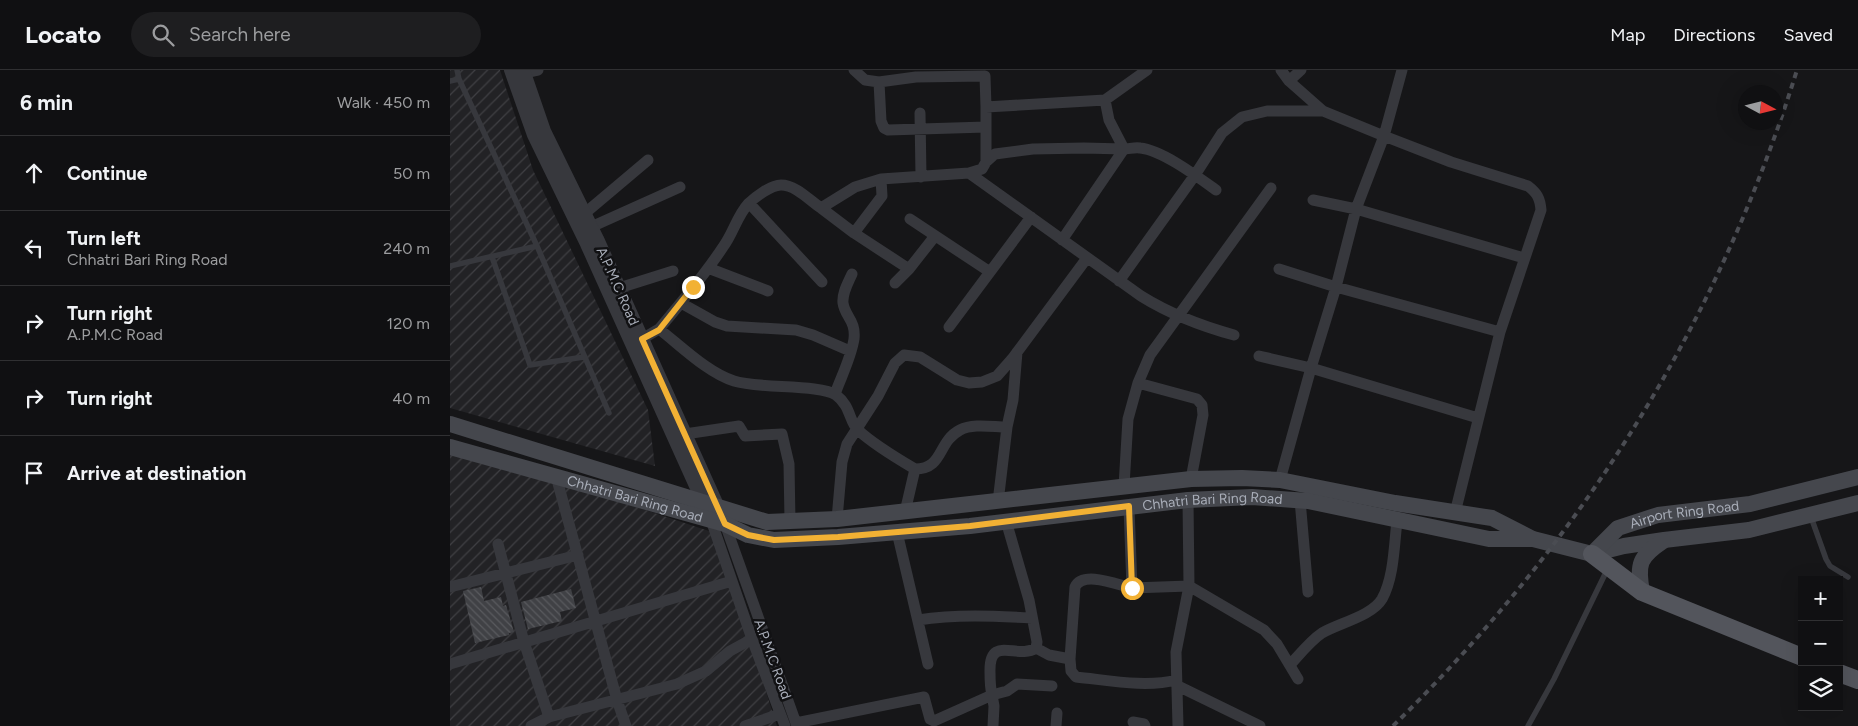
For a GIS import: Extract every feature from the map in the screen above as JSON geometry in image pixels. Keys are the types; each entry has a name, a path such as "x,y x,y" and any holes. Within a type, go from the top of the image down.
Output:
{"main road":[{"path":"450,424 715,514 767,522 837,520 1191,479 1242,478 1280,480 1395,504 1492,518 1533,539"},
{"name":"Chhatri Bari Ring Road","path":"450,447 556,476 715,514 748,535 774,540 896,532 1006,522 1188,500 1252,497 1300,500 1489,539 1533,539 1592,554"},
{"name":"Airport Ring Road","path":"1592,554 1618,528 1658,515 1750,504 1858,477"},
{"name":"Airport Ring Road","path":"1592,554 1624,546 1749,530 1858,503"},
{"name":"Airport Ring Road","path":"1642,592 1639,575 1642,558 1664,540"},
{"path":"1592,554 1642,592 1798,655"},
{"path":"1843,674 1858,680"}],"street":[{"path":"520,71 538,70"},
{"path":"854,70 865,80 879,82 916,77 985,76 986,162"},
{"path":"986,108 1105,100 1147,70"},
{"path":"1281,70 1289,81 1323,111 1451,162 1528,186 1536,192 1540,200 1541,210 1500,332 1454,512"},
{"path":"1289,81 1300,70"},
{"path":"1280,480 1336,287 1356,209 1384,136 1402,70"},
{"name":"A.P.M.C Road","path":"520,71 544,131 591,227 685,434 793,725"},
{"name":"A.P.M.C Road","path":"520,71 534,135 715,514 732,581 752,639 780,714 793,725"},
{"path":"879,82 884,128 893,131 986,127"},
{"path":"1105,100 1109,120 1124,149"},
{"path":"1119,281 1195,175 1222,133 1242,117 1267,111 1323,111"},
{"path":"920,113 921,177"},
{"path":"821,208 854,186 882,179 969,174 982,169 986,162 995,154 1033,149 1124,149 1137,147 1150,150 1195,175 1216,190"},
{"path":"1062,240 1124,149"},
{"path":"584,214 648,160"},
{"path":"969,174 1152,303 1200,326 1234,335"},
{"path":"854,233 882,196 882,179"},
{"path":"642,339 659,330 681,303 725,245 738,218 749,203 770,188 780,185 791,187 854,233 909,269"},
{"path":"591,227 680,187"},
{"path":"1124,486 1128,419 1138,383 1150,355 1271,188"},
{"path":"1313,200 1356,209 1524,258"},
{"path":"749,203 822,282"},
{"path":"949,327 1030,217"},
{"path":"910,219 990,272"},
{"path":"895,283 936,236"},
{"path":"837,520 842,462 848,444 878,396 895,363 904,355 920,357 957,380 969,383 982,382 997,376 1087,258"},
{"path":"708,268 768,291"},
{"path":"1279,269 1336,287 1500,332"},
{"path":"619,288 673,271"},
{"path":"835,394 854,339 854,326 843,302 844,291 852,274"},
{"path":"681,303 715,322 727,326 796,330 813,335 850,351"},
{"path":"659,330 713,371 734,381 759,386 815,390 835,394 848,407 856,429 915,469 925,469 934,464 946,442 960,430 974,427 1007,427"},
{"path":"998,502 1007,427 1013,400 1017,352"},
{"path":"1259,356 1311,368 1478,418"},
{"path":"1138,383 1197,399 1202,405 1203,415 1191,479"},
{"path":"685,434 739,426 745,436 782,434 788,464 790,521"},
{"path":"905,512 915,469"},
{"path":"556,476 626,726"},
{"path":"1178,726 1176,652 1189,586 1188,500"},
{"path":"1300,500 1308,592"},
{"path":"1129,506 1132,588"},
{"path":"1290,665 1320,634 1338,624 1372,610 1381,601 1387,587 1397,521"},
{"path":"1006,522 1024,582 1037,642 1036,648"},
{"path":"896,532 928,664"},
{"path":"498,544 524,642 549,717"},
{"path":"450,587 578,555"},
{"path":"1260,726 1177,683 1145,683 1076,677 1071,671 1070,659 1075,587 1078,582 1082,579 1099,580 1132,588 1189,586 1264,630 1276,644 1298,679"},
{"path":"450,664 732,581"},
{"path":"918,620 938,617 975,616 1032,618"},
{"path":"530,726 549,717 676,684 706,671 730,651 752,639"},
{"path":"1036,648 1049,655 1070,659"},
{"path":"993,726 994,706 990,661 992,654 999,651 1031,651 1036,648"},
{"path":"793,725 924,697 930,719 934,721 1017,684 1052,686"},
{"path":"1056,726 1057,713"},
{"path":"745,726 780,714"},
{"path":"1133,722 1144,724 1145,726"}],"lane":[{"path":"457,70 537,246 609,413"},
{"path":"450,81 460,78"},
{"path":"450,266 537,246"},
{"path":"492,257 530,365 584,357"},
{"path":"1810,515 1830,566 1848,577"},
{"path":"1528,726 1554,679 1608,567"}],"shaded area":[{"path":"450,70 500,70 533,170 648,410 655,466 450,408"},
{"path":"450,451 579,488 715,533 777,726 450,726"}],"building":[{"path":"481,587 484,601 501,597 503,606 506,605 514,632 509,633 509,635 475,643 463,591"},
{"path":"571,589 576,608 560,612 562,621 528,629 521,602"}],"railway":[{"path":"1393,726 1461,655 1525,581 1583,504 1636,424 1684,340 1727,254 1765,164 1797,70"}],"route":[{"path":"693,287 659,330 642,339 725,524 748,535 774,540 838,537 970,526 1129,506 1132,588"}]}
